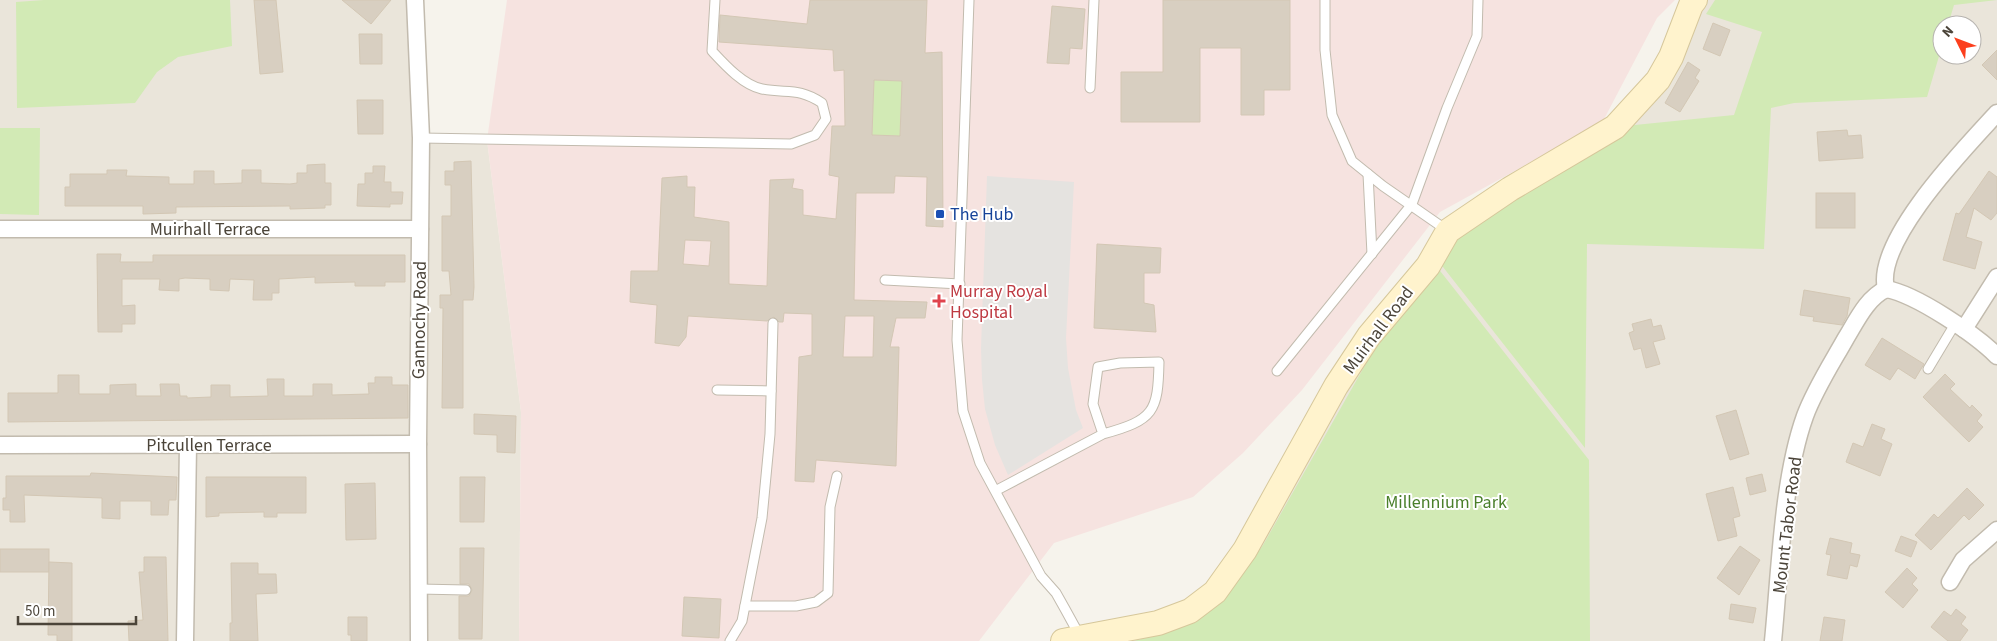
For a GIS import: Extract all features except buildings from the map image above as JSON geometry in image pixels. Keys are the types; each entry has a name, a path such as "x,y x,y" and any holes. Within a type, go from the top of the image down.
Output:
{"street":[{"name":"Gannochy Road","path":"415,0 421,138 418,444 419,641"},
{"name":"Muirhall Road","path":"1070,639 1158,623 1190,611 1215,592 1245,550 1346,372 1369,336 1428,266 1448,231 1510,190 1615,127 1658,80 1671,57 1694,0"},
{"path":"1997,114 1946,169 1919,204 1897,241 1884,281 1886,289 1901,292 1960,327 1981,341 1997,356"},
{"name":"Muirhall Terrace","path":"0,229 420,229"},
{"path":"1960,327 1997,277"},
{"name":"Mount Tabor Road","path":"1773,641 1788,489 1806,415 1830,365 1858,319 1872,299 1886,289"},
{"name":"Pitcullen Terrace","path":"0,445 418,444"},
{"path":"185,641 188,445"},
{"path":"1950,582 1963,560 1997,530"}],"lane":[{"path":"421,138 791,144 815,135 826,119 822,103 808,94 762,89 749,84 712,51 715,0"},
{"path":"969,0 957,340 963,411 980,463 997,490 1001,503 1041,576 1056,594 1076,629 1070,639"},
{"path":"1090,88 1094,0"},
{"path":"1325,0 1325,50 1332,115 1352,161 1448,231"},
{"path":"1277,371 1412,204 1447,108 1478,36 1478,0"},
{"path":"1368,174 1372,254"},
{"path":"885,280 960,284"},
{"path":"730,641 742,621 746,606 762,518 770,434 773,323"},
{"path":"1928,369 1960,327"},
{"path":"997,490 1103,434 1130,427 1153,409 1158,394 1159,362 1120,362 1098,367 1093,404 1103,434"},
{"path":"718,390 771,391"},
{"path":"746,606 796,606 816,602 828,593 830,507 836,476"},
{"path":"418,589 466,590"}],"shaded area":[{"path":"0,0 415,0 421,138 487,140 521,412 519,641 0,641"},
{"name":"Murray Royal Hospital","path":"507,0 1675,0 1657,18 1602,123 1440,212 1302,390 1243,453 1193,497 1054,543 979,641 519,641 521,412 487,140"},
{"path":"1695,0 1997,0 1997,641 1063,641 1215,592 1336,386 1428,266 1615,127"},
{"path":"987,176 1074,182 1066,338 1068,368 1076,410 1083,428 1008,475 995,445 985,409 982,380 981,348"}],"green space":[{"path":"44,0 230,0 232,46 178,57 157,72 135,103 17,108 16,2"},
{"path":"1715,0 1997,0 1954,5 1951,15 1932,15 1932,65 1936,65 1927,97 1794,103 1771,108 1764,249 1587,244 1585,448 1443,267 1432,258 1448,231 1615,127 1734,115 1762,32 1706,14"},
{"path":"874,80 902,81 900,136 872,135"},
{"path":"0,128 40,128 39,215 0,214"},
{"name":"Millennium Park","path":"1437,267 1589,460 1590,641 1133,641 1163,634 1206,614 1230,591 1263,545 1368,360"}],"place":[{"name":"The Hub","path":"940,214"},
{"name":"Murray Royal Hospital","path":"939,301"}]}
